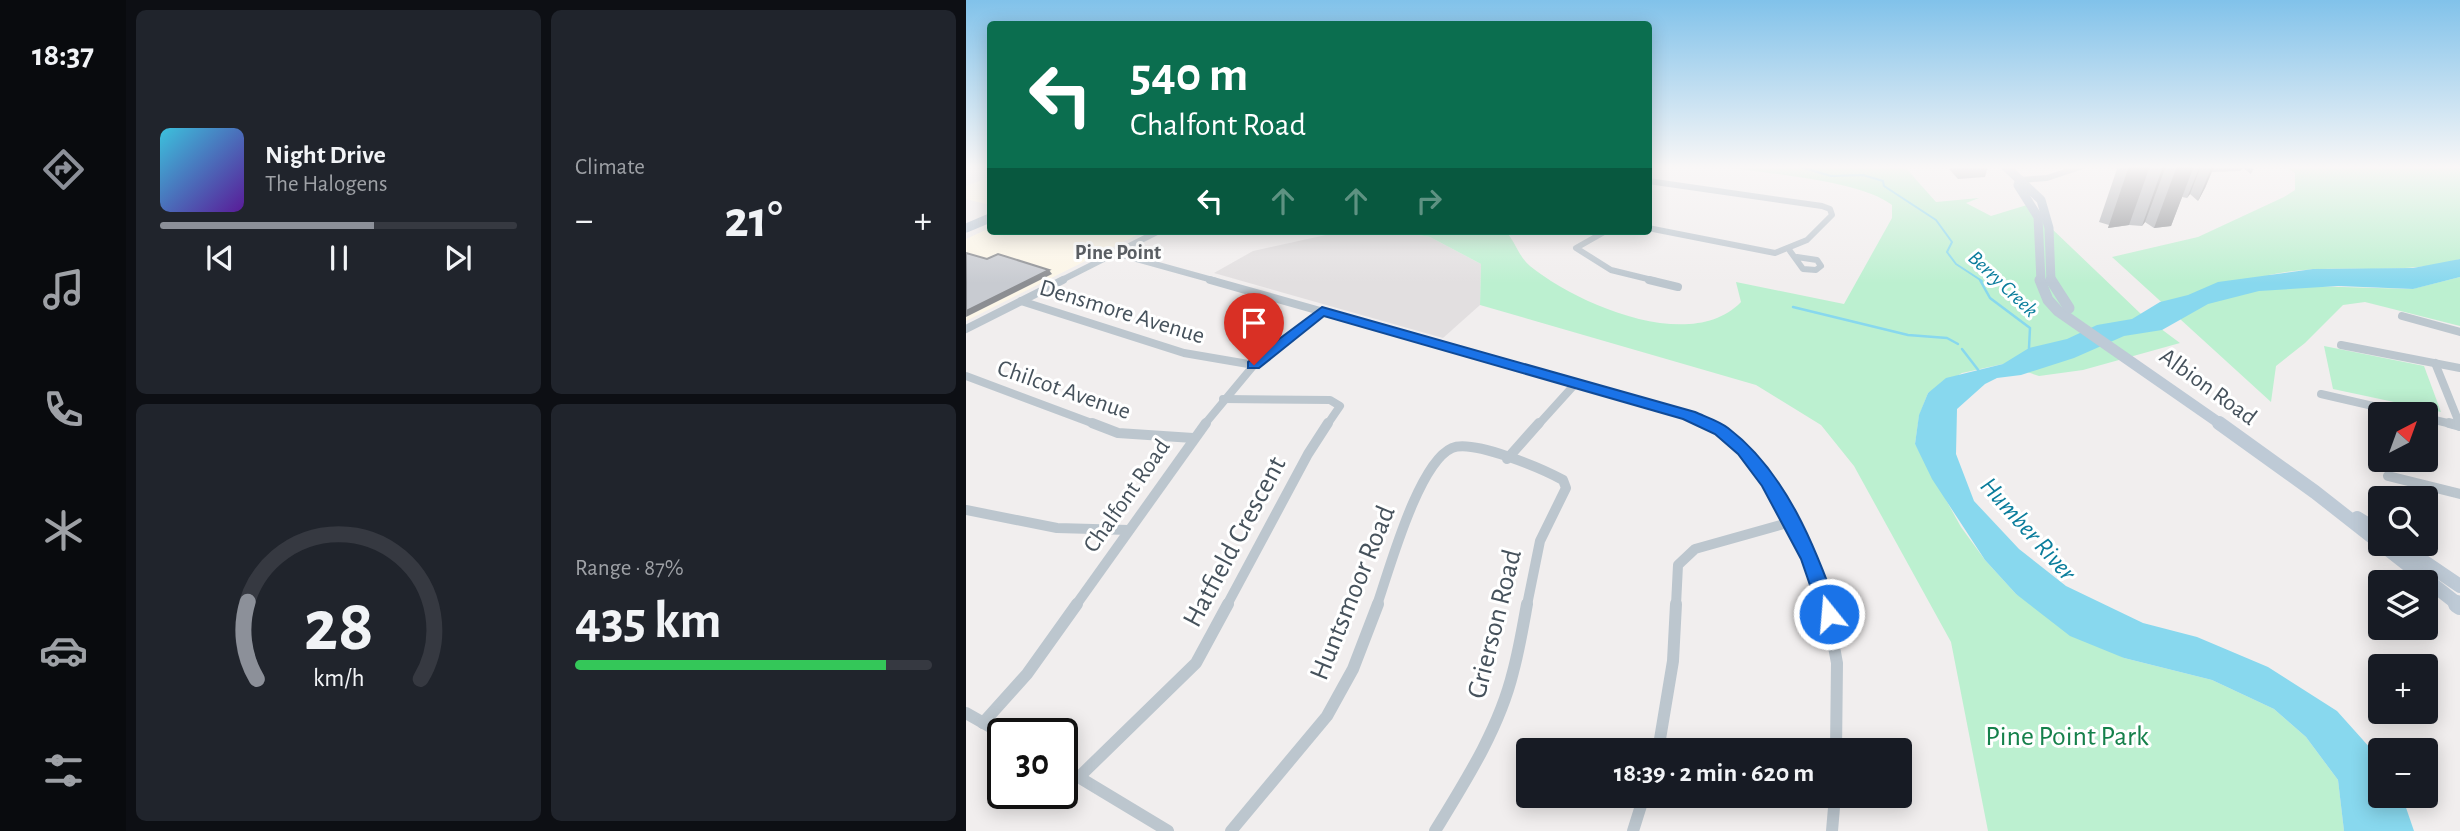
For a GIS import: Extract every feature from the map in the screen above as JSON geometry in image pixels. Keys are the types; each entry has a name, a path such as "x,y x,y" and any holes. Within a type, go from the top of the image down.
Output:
{"main road":[{"name":"Albion Road","path":"2042,205 2046,211 2047,275 2063,302 2076,314 2075,320 2315,492 2460,606"},
{"name":"Albion Road","path":"2315,492 2368,525"},
{"path":"2416,556 2460,586"}],"street":[{"path":"1652,229 1751,251 1793,254 1813,237 1832,215 1830,209 1803,205"},
{"path":"966,329 1150,235"},
{"path":"1599,235 1576,248 1611,270 1678,287"},
{"path":"1115,253 1689,415 1720,430 1744,450 1769,483 1791,522 1819,583 1833,634 1838,677 1836,738"},
{"name":"Densmore Avenue","path":"1021,301 1184,354 1254,365"},
{"name":"Chalfont Road","path":"983,723 1027,674 1223,399 1254,365 1322,311"},
{"path":"2402,316 2460,332"},
{"path":"2342,345 2460,368"},
{"path":"2435,363 2460,426"},
{"name":"Chilcot Avenue","path":"966,376 1118,433 1193,438"},
{"path":"1507,459 1576,383"},
{"path":"2321,394 2368,405"},
{"name":"Hatfield Crescent","path":"1079,777 1196,663 1308,454 1340,406 1331,400 1223,399"},
{"path":"2438,421 2460,426"},
{"name":"Huntsmoor Road","path":"1231,831 1301,749 1338,698 1357,661 1420,491 1432,468 1446,452 1462,446 1507,459"},
{"name":"Grierson Road","path":"1435,831 1472,771 1503,702 1519,647 1540,541 1566,488 1560,477 1507,459"},
{"path":"2388,477 2460,494"},
{"path":"966,510 1057,528 1129,530"},
{"path":"1660,738 1674,661 1678,565 1695,549 1791,522"},
{"path":"966,713 987,725"},
{"path":"1079,777 1168,831"},
{"path":"1633,831 1640,808"},
{"path":"1832,831 1834,808"}],"shaded area":[{"path":"987,229 987,235 1137,235 966,321 966,239"},
{"path":"1326,235 1430,237 1481,264 1480,305 1443,338 1214,273 1253,251"}],"green space":[{"name":"Pine Point Park","path":"1892,205 1969,205 1991,216 2027,205 2141,314 2180,343 2083,370 2039,376 2003,364 1962,373 1928,393 1919,416 1915,444 1961,527 1985,560 2016,594 2124,658 2212,680 2274,709 2306,737 2338,780 2344,831 1988,831 1951,642 1854,466 1821,425 1756,385 1480,305 1481,264 1430,237 1419,235 1508,235 1530,266 1576,295 1634,318 1694,324 1720,317 1741,302 1736,282 1844,304 1892,218"},
{"path":"2267,205 2460,205 2460,259 2413,268 2317,269 2269,275 2307,286 2412,289 2460,277 2460,326 2365,302 2343,305 2305,343 2276,366 2271,402 2112,257 2198,237"},
{"path":"2324,346 2424,366 2437,402 2394,402 2333,389"}],"water":[{"path":"2460,259 2460,277 2413,289 2338,286 2259,291 2208,304 2162,330 2124,336 2074,358 2021,375 1997,378 1985,384 1957,409 1956,454 1974,501 2019,549 2066,586 2143,623 2197,637 2268,667 2337,711 2368,746 2368,808 2406,808 2414,831 2344,831 2338,780 2306,737 2274,709 2212,680 2124,658 2070,636 2016,594 1985,560 1932,479 1915,444 1919,415 1928,393 1946,378 2003,364 2029,348 2067,339 2097,325 2132,319 2160,302 2188,295 2218,282 2313,269 2413,268"}],"building":[{"path":"966,253 987,259 998,254 1049,270 966,311"}],"waterway":[{"name":"Berry Creek","path":"1913,205 1936,220 1952,242 1947,252 1956,264 1982,281"},
{"name":"Berry Creek","path":"1980,280 1990,298 2030,328 2029,348"},
{"path":"1793,307 1908,335 1947,338 1958,344"},
{"path":"1962,349 1979,371"}],"district":[{"name":"Pine Point","path":"1118,252"}],"route":[{"path":"1254,365 1322,311 1689,415 1720,430 1744,450 1769,483 1811,559 1829,614"}],"water label":[{"name":"Humber River","path":"2028,529"}]}
